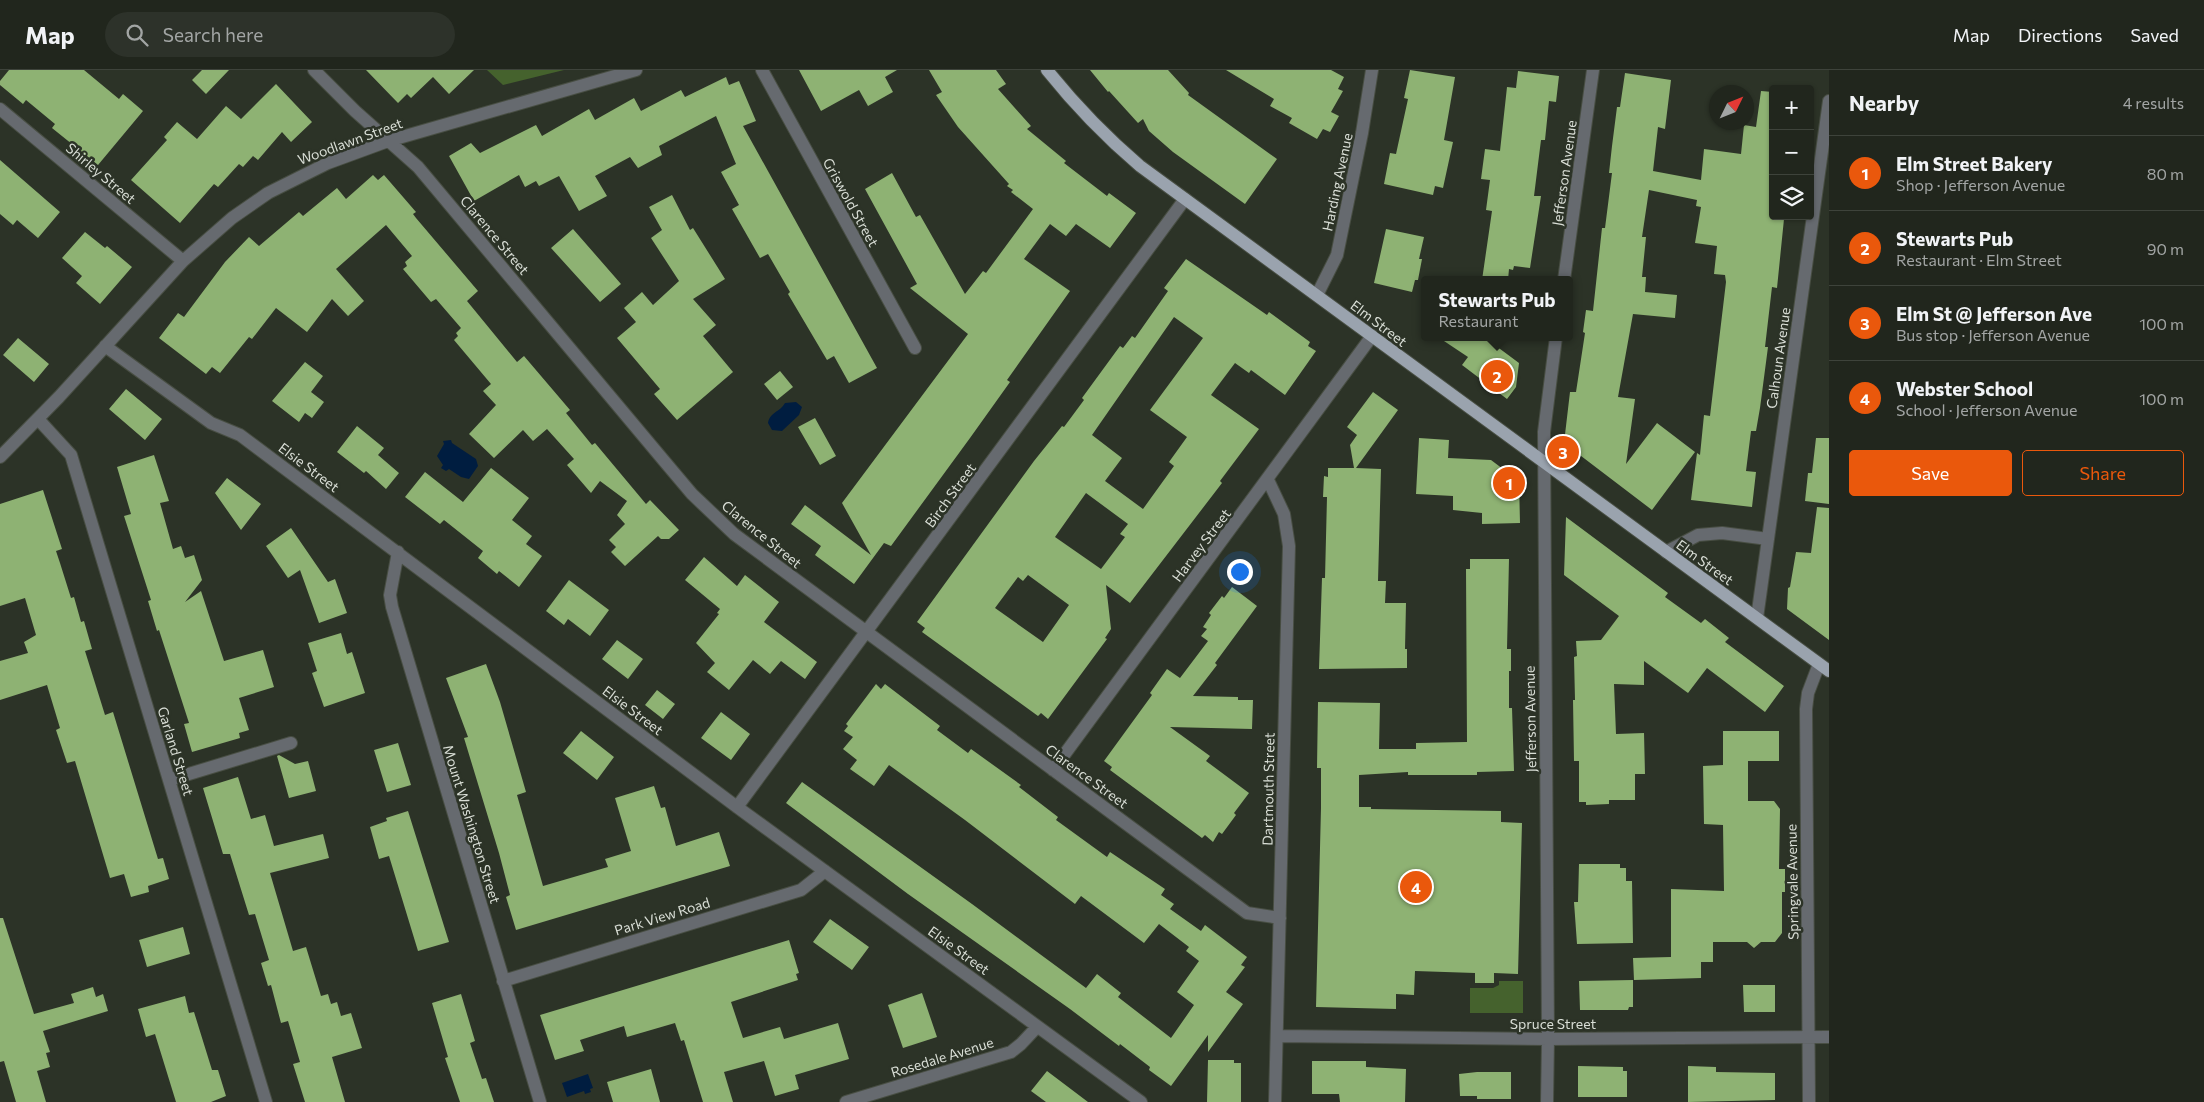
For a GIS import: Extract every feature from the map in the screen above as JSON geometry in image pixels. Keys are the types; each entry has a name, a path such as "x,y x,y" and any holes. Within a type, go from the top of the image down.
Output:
{"main road":[{"name":"Elm Street","path":"1047,70 1109,138 1140,166 1824,668"}],"street":[{"name":"Clarence Street","path":"314,70 418,168 692,494 734,534 1247,913 1280,918"},
{"name":"Woodlawn Street","path":"0,457 183,261 232,218 268,193 321,166 388,141 636,70"},
{"name":"Griswold Street","path":"762,70 914,348"},
{"name":"Harding Avenue","path":"1317,295 1337,255 1362,133 1372,70"},
{"name":"Jefferson Avenue","path":"1565,276 1593,70"},
{"name":"Calhoun Avenue","path":"1757,618 1829,101"},
{"name":"Shirley Street","path":"0,109 183,261"},
{"name":"Birch Street","path":"737,807 1185,199"},
{"name":"Harvey Street","path":"1053,770 1372,336"},
{"name":"Jefferson Avenue","path":"1547,1102 1543,515 1544,432 1555,341"},
{"name":"Elsie Street","path":"105,346 211,423 240,435 737,807 1141,1102"},
{"name":"Garland Street","path":"38,418 71,455 266,1102"},
{"name":"Dartmouth Street","path":"1268,480 1284,514 1289,546 1275,1102"},
{"path":"1666,552 1698,535 1722,533 1768,539"},
{"name":"Mount Washington Street","path":"398,552 391,586 391,603 540,1102"},
{"name":"Springvale Avenue","path":"1809,1102 1806,709 1808,693 1824,668"},
{"path":"168,780 291,744"},
{"name":"Park View Road","path":"503,981 801,890 825,871"},
{"name":"Rosedale Avenue","path":"846,1102 1011,1052 1022,1044 1038,1027"},
{"name":"Spruce Street","path":"1277,1036 1548,1039 1829,1037"}],"green space":[{"path":"487,70 564,70 503,85"},
{"path":"1499,981 1523,981 1523,1013 1470,1013 1470,988 1493,988 1499,985"}],"water":[{"path":"796,402 802,407 799,415 782,431 772,430 768,423 773,414 785,403"},
{"path":"451,440 452,443 476,459 478,466 469,479 461,477 449,469 446,471 441,468 443,465 437,456 444,444 443,441"},
{"path":"588,1074 593,1088 590,1089 591,1092 585,1094 584,1091 567,1097 562,1083"}],"building":[{"path":"9,70 84,70 119,99 123,94 143,111 98,165 52,128 55,124 26,100 23,104 0,85 0,81"},
{"path":"202,70 229,70 206,94 192,80"},
{"path":"366,70 474,70 449,94 433,77 411,98 407,94 398,103"},
{"path":"799,70 897,70 885,77 893,92 868,106 859,90 821,111"},
{"path":"929,70 996,70 1006,84 998,89 1031,126 1027,129 1066,161 1064,163 1107,196 1109,193 1136,213 1110,248 1076,224 1066,236 1050,224 1024,259 1070,291 1007,380 1010,382 891,546 884,543 854,584 815,555 821,546 791,524 805,505 871,555 842,503 968,334 910,288 917,284 865,189 892,173 916,217 920,215 965,294 983,271 986,273 1033,209 1011,192 1013,190 1007,186 1009,184 958,127 936,95 942,92"},
{"path":"1090,70 1168,70 1189,93 1188,95 1277,159 1245,204 1173,152 1149,131 1143,119 1138,123"},
{"path":"1226,70 1331,70 1344,77 1338,89 1343,91 1331,112 1339,116 1330,132 1323,129 1317,139 1289,123 1292,118 1270,106 1274,99"},
{"path":"1410,70 1455,77 1444,140 1453,142 1443,188 1435,186 1433,195 1384,184 1390,153 1396,154 1408,99 1404,98"},
{"path":"1518,71 1559,76 1556,102 1549,101 1545,140 1541,140 1534,196 1541,196 1530,268 1514,266 1513,270 1509,269 1508,276 1483,276 1492,211 1486,210 1490,180 1481,179 1485,149 1500,151 1507,87 1516,88"},
{"path":"1625,73 1671,80 1665,129 1658,127 1653,171 1701,180 1704,149 1741,154 1743,130 1754,130 1754,127 1756,127 1761,91 1769,92 1769,220 1784,220 1777,288 1772,287 1765,347 1768,347 1760,408 1756,431 1751,431 1746,471 1756,472 1752,507 1691,500 1697,453 1700,455 1704,415 1710,416 1726,282 1725,275 1714,274 1717,246 1695,243 1701,207 1696,206 1697,200 1649,190 1642,237 1646,237 1642,277 1646,277 1645,292 1677,295 1675,318 1633,314 1618,397 1635,399 1626,464 1657,423 1695,452 1652,510 1564,443 1570,392 1576,392 1585,333 1583,332 1586,310 1593,311 1602,228 1605,228 1612,173 1609,173 1617,107 1620,107"},
{"path":"726,77 729,85 739,81 756,121 743,126 877,368 849,383 834,356 827,360 788,294 790,292 768,254 760,258 732,209 739,205 721,172 736,164 716,116 659,146 662,155 638,168 630,157 595,176 607,196 579,211 559,176 539,186 536,181 525,187 519,175 474,201 449,156 471,143 480,153 536,125 542,136 589,109 595,120 634,98 641,111 681,90 685,97"},
{"path":"276,84 312,122 291,142 282,132 258,160 253,156 243,167 239,164 218,187 214,184 180,223 131,180 167,140 164,137 177,122 197,139 226,106 241,119"},
{"path":"0,160 60,212 38,238 17,220 13,225 0,214"},
{"path":"373,175 378,180 384,175 416,212 413,214 416,218 478,291 467,301 517,362 524,356 570,410 566,413 592,445 595,443 646,504 650,500 679,530 669,539 661,539 658,536 625,566 611,552 616,547 609,540 625,524 617,515 627,501 600,481 591,493 567,465 574,459 547,429 533,441 523,430 494,458 469,434 496,405 483,391 491,384 454,340 458,336 456,333 461,328 436,299 431,302 403,269 407,266 405,262 412,256 386,225 336,269 364,301 348,316 332,299 307,332 276,308 252,339 249,337 220,373 212,367 206,374 159,338 178,313 184,317 225,262 249,237 259,246 299,212 303,216 337,188 346,199"},
{"path":"672,195 690,230 693,228 725,279 693,299 716,325 703,336 733,372 677,420 654,394 660,389 617,338 636,322 624,308 642,292 653,305 679,281 651,238 662,230 649,207"},
{"path":"573,229 621,284 600,302 551,248"},
{"path":"1386,229 1424,237 1419,259 1422,259 1418,280 1415,280 1412,292 1374,283"},
{"path":"85,232 105,248 107,246 132,267 100,304 76,283 82,276 62,258"},
{"path":"1186,259 1267,315 1269,312 1310,342 1308,346 1316,351 1285,395 1251,370 1249,373 1235,363 1211,395 1259,429 1220,481 1222,483 1130,603 1106,585 1111,629 1105,638 1107,639 1048,719 1041,713 1038,716 922,632 925,628 917,622 1034,461 1062,426 1064,427 1084,400 1082,398 1120,346 1123,348 1132,336 1135,338 1168,291 1164,288","holes":["1174,317 1203,338 1150,410 1187,437 1169,462 1174,466 1143,509 1105,481 1122,458 1092,435","1086,493 1128,524 1120,534 1125,537 1101,569 1055,537","1028,575 1069,605 1043,642 995,608 1018,577 1023,581"]},
{"path":"18,338 49,364 34,382 3,355"},
{"path":"1444,341 1489,341 1519,363 1516,387 1507,399 1462,365 1468,357"},
{"path":"305,362 323,376 311,392 324,402 312,418 305,413 299,422 272,401"},
{"path":"780,371 793,387 777,400 764,384"},
{"path":"126,389 162,419 145,440 109,409"},
{"path":"1373,392 1398,410 1356,468 1381,469 1378,581 1386,581 1385,603 1406,603 1405,649 1407,649 1407,668 1319,669 1322,578 1325,578 1327,497 1323,497 1324,476 1328,477 1328,468 1354,468 1350,445 1357,435 1347,427"},
{"path":"815,418 836,456 820,465 798,427"},
{"path":"357,426 384,448 378,455 399,473 386,489 366,471 364,473 337,452"},
{"path":"1419,438 1449,440 1448,458 1491,460 1519,481 1520,523 1482,524 1482,513 1453,510 1453,496 1416,494"},
{"path":"1816,438 1829,438 1829,504 1805,501 1808,473 1812,473"},
{"path":"154,455 169,501 160,503 173,549 181,546 185,558 194,555 202,580 185,602 201,591 224,661 263,650 274,687 239,698 249,730 239,733 240,738 192,752 184,724 189,723 159,630 157,631 148,601 151,600 124,516 131,514 117,467"},
{"path":"491,468 529,498 512,520 532,536 526,544 542,556 519,587 499,571 497,574 478,558 483,551 444,520 440,524 405,497 425,472 463,502"},
{"path":"227,478 261,504 241,530 215,493"},
{"path":"43,490 62,549 56,551 71,598 74,597 81,622 84,621 92,649 85,651 105,715 113,712 158,859 163,858 169,879 148,886 149,892 131,897 124,874 110,878 75,761 67,763 56,730 60,728 47,685 0,700 0,661 28,653 24,642 36,635 25,598 0,606 0,504"},
{"path":"1817,507 1829,508 1829,640 1787,609 1788,588 1790,587 1796,552 1811,553"},
{"path":"1566,517 1668,593 1665,597 1701,623 1705,619 1729,638 1725,642 1784,686 1765,712 1707,668 1688,693 1644,661 1644,685 1614,684 1616,734 1644,733 1645,774 1635,774 1635,800 1609,800 1609,804 1586,805 1586,802 1579,802 1579,761 1574,761 1573,700 1575,700 1574,657 1577,656 1576,641 1601,640 1619,616 1564,575"},
{"path":"291,528 328,582 335,579 347,613 319,623 300,570 288,578 266,546"},
{"path":"704,557 737,586 745,575 779,602 764,622 817,662 805,679 781,661 770,674 753,660 729,690 707,672 715,663 696,643 719,614 717,613 720,609 685,580"},
{"path":"1470,559 1509,559 1507,649 1511,649 1509,708 1512,708 1514,771 1477,772 1477,775 1408,775 1408,772 1359,775 1359,807 1371,807 1371,809 1501,811 1501,822 1522,823 1518,974 1494,973 1494,983 1475,983 1475,973 1415,971 1414,995 1396,994 1396,1009 1316,1007 1321,808 1321,768 1317,768 1318,702 1380,703 1379,749 1416,749 1416,743 1467,742 1466,569 1470,569"},
{"path":"569,580 609,610 590,636 568,619 564,625 546,611"},
{"path":"1232,587 1257,606 1215,663 1217,665 1193,696 1238,697 1238,700 1253,700 1252,729 1170,727 1210,756 1206,761 1249,793 1234,813 1236,815 1222,834 1219,832 1213,842 1205,835 1202,838 1110,770 1112,767 1104,761 1152,695 1150,693 1167,669 1180,678 1208,641 1201,636 1207,629 1203,627 1211,615 1209,613 1222,596 1224,598"},
{"path":"341,633 347,654 352,652 365,693 324,707 312,673 317,671 308,643"},
{"path":"617,640 643,659 628,679 602,659"},
{"path":"486,664 500,702 526,792 517,795 543,886 608,867 605,859 631,851 615,798 654,786 661,808 665,807 676,846 719,832 730,866 516,930 506,897 510,895 499,853 464,738 468,737 446,678"},
{"path":"876,684 881,689 885,684 940,726 937,730 968,753 971,749 1021,785 1019,787 1058,817 1056,820 1107,857 1110,852 1165,889 1161,895 1174,904 1170,909 1201,931 1205,925 1247,957 1241,965 1245,967 1226,992 1243,1004 1208,1052 1208,1035 1171,1086 1149,1070 1150,1067 1120,1044 1119,1046 908,894 786,803 802,782 1086,988 1097,974 1121,993 1118,997 1171,1038 1194,1005 1177,992 1199,961 1186,951 1189,947 1159,924 1144,943 1081,896 1075,904 889,765 874,786 850,769 857,760 843,749 853,737 844,731 848,726 846,724"},
{"path":"657,690 675,704 663,719 645,705"},
{"path":"721,712 750,734 731,760 701,738"},
{"path":"581,731 614,757 597,780 563,753"},
{"path":"1723,731 1779,731 1779,761 1748,761 1748,801 1774,801 1780,809 1779,869 1785,869 1785,892 1782,892 1782,933 1775,942 1761,942 1754,948 1747,942 1713,942 1713,962 1701,962 1701,978 1634,980 1633,958 1671,957 1671,889 1724,891 1723,825 1704,824 1703,766 1723,765"},
{"path":"398,743 411,785 387,792 374,750"},
{"path":"279,755 295,764 308,761 316,791 289,798 277,756"},
{"path":"238,777 251,819 265,815 274,846 323,834 329,858 270,873 293,951 306,947 321,996 328,994 331,1004 337,1002 341,1016 351,1013 362,1048 332,1057 345,1102 305,1102 293,1064 300,1062 288,1021 281,1023 271,985 268,986 261,963 269,960 255,914 249,915 230,854 223,854 203,788"},
{"path":"408,811 449,942 418,951 389,856 379,859 370,827 387,821 386,818"},
{"path":"1579,864 1620,864 1620,868 1626,868 1626,881 1632,881 1633,943 1577,944 1574,902 1578,902"},
{"path":"0,918 3,918 34,1014 74,1003 71,994 93,987 96,997 103,994 108,1011 43,1031 50,1052 46,1053 50,1067 37,1071 46,1102 16,1102 4,1061 0,1062"},
{"path":"830,919 869,947 852,970 813,942"},
{"path":"183,927 190,954 147,967 139,940"},
{"path":"789,940 799,973 796,974 798,980 731,1002 743,1038 780,1027 784,1039 838,1023 849,1059 795,1075 799,1089 775,1096 764,1061 724,1072 733,1102 703,1102 684,1040 681,1041 675,1023 627,1037 624,1026 580,1040 584,1051 555,1060 540,1015"},
{"path":"1633,980 1633,1007 1629,1007 1628,1010 1580,1010 1579,981"},
{"path":"1743,985 1775,985 1775,1012 1744,1012"},
{"path":"922,993 937,1037 903,1048 888,1005"},
{"path":"461,994 475,1041 470,1043 482,1079 486,1078 494,1102 460,1102 445,1058 448,1057 432,1003"},
{"path":"185,996 189,1013 194,1012 212,1070 218,1070 226,1096 211,1102 176,1102 155,1034 146,1037 138,1009"},
{"path":"1208,1060 1234,1060 1234,1063 1241,1063 1241,1102 1207,1102"},
{"path":"1312,1061 1366,1061 1366,1067 1406,1069 1405,1102 1340,1102 1339,1094 1312,1094"},
{"path":"1578,1066 1623,1067 1623,1071 1627,1071 1627,1097 1578,1097"},
{"path":"1688,1066 1716,1067 1716,1072 1775,1073 1775,1100 1688,1102"},
{"path":"651,1069 660,1102 613,1102 607,1082"},
{"path":"1047,1071 1088,1102 1046,1102 1031,1091"},
{"path":"1511,1072 1511,1099 1477,1099 1477,1096 1460,1096 1459,1074"}],"place":[{"name":"Stewarts Pub","path":"1497,376"},
{"name":"Elm St @ Jefferson Ave","path":"1563,452"},
{"name":"Elm Street Bakery","path":"1509,483"},
{"name":"Webster School","path":"1416,887"}]}
